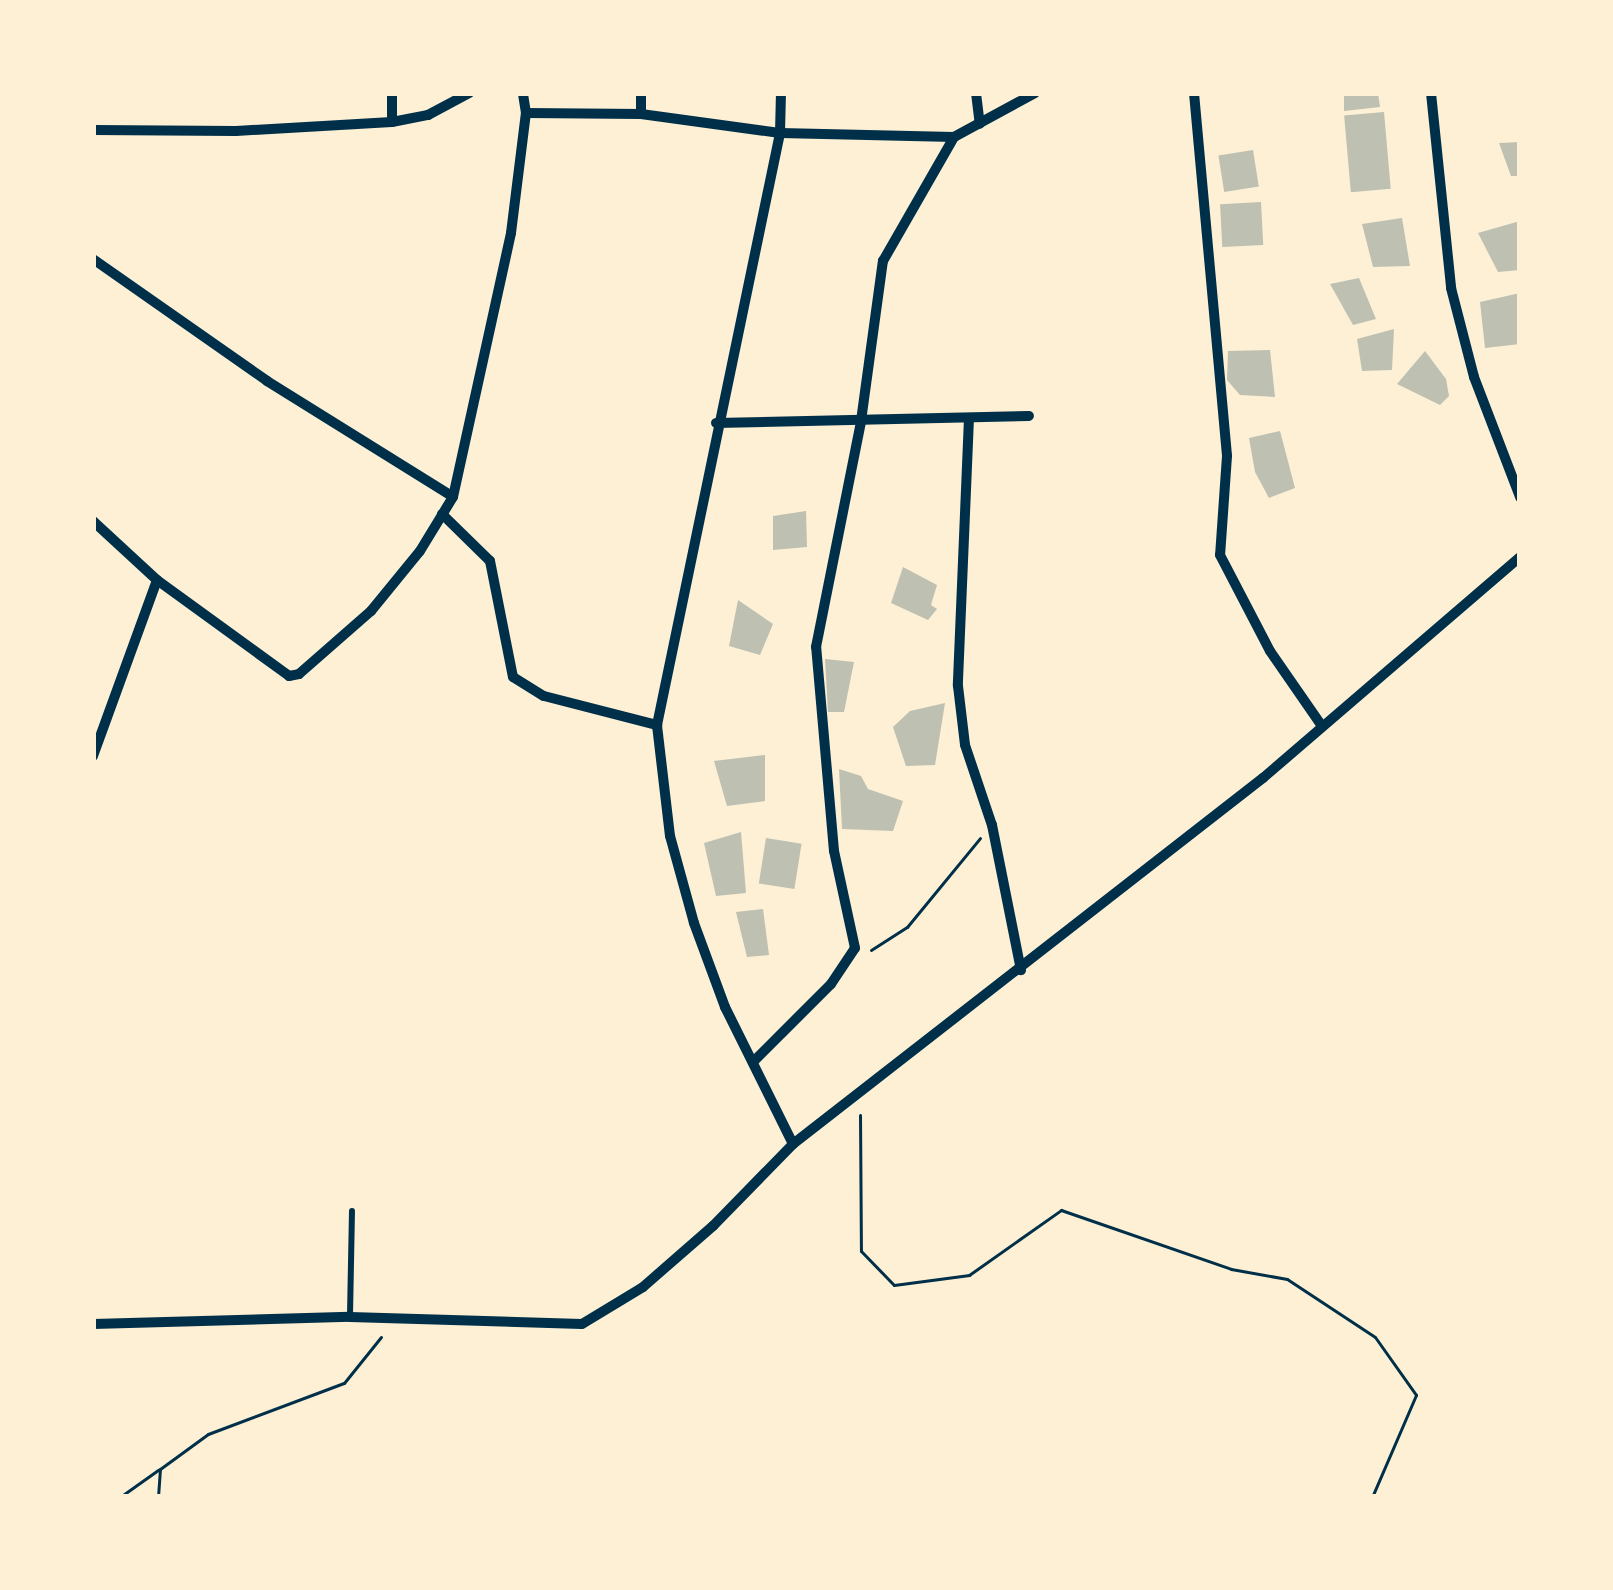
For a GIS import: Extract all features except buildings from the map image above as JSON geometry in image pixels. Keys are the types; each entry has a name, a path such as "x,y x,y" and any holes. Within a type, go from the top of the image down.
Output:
{"street":[{"path":"392,93 392,122"},
{"path":"93,130 392,122 428,115 470,93"},
{"path":"93,521 157,580 285,674 296,676 370,611 453,496 496,312 526,113 523,93"},
{"path":"641,93 641,114"},
{"path":"781,93 780,133 716,423 657,725 660,781 682,883 710,970 794,1144"},
{"path":"976,93 980,124"},
{"path":"526,113 641,114 780,133 954,137 1035,93"},
{"path":"1194,93 1227,456 1220,555 1270,651 1322,726"},
{"path":"1431,93 1451,289 1484,408 1520,497"},
{"path":"752,1062 853,957 855,938 834,851 816,647 861,421 883,261 894,233 954,137"},
{"path":"93,259 267,381 453,496"},
{"path":"716,423 1029,416"},
{"path":"970,418 958,686 964,745 992,825 1022,970"},
{"path":"442,514 490,561 513,677 544,696 657,725"},
{"path":"93,1324 397,1317 544,1327 593,1321 643,1287 713,1226 794,1144 1022,970 1322,726 1520,557"},
{"path":"93,756 157,580"}],"lane":[{"path":"350,1317 352,1210"}],"path":[{"path":"853,957 907,927 933,888 992,825"},
{"path":"860,1095 861,1251 894,1285 969,1275 1061,1210 1232,1269 1287,1280 1375,1337 1416,1395 1372,1497"},
{"path":"120,1497 208,1434 344,1383 397,1317"},
{"path":"158,1497 160,1469"}]}
